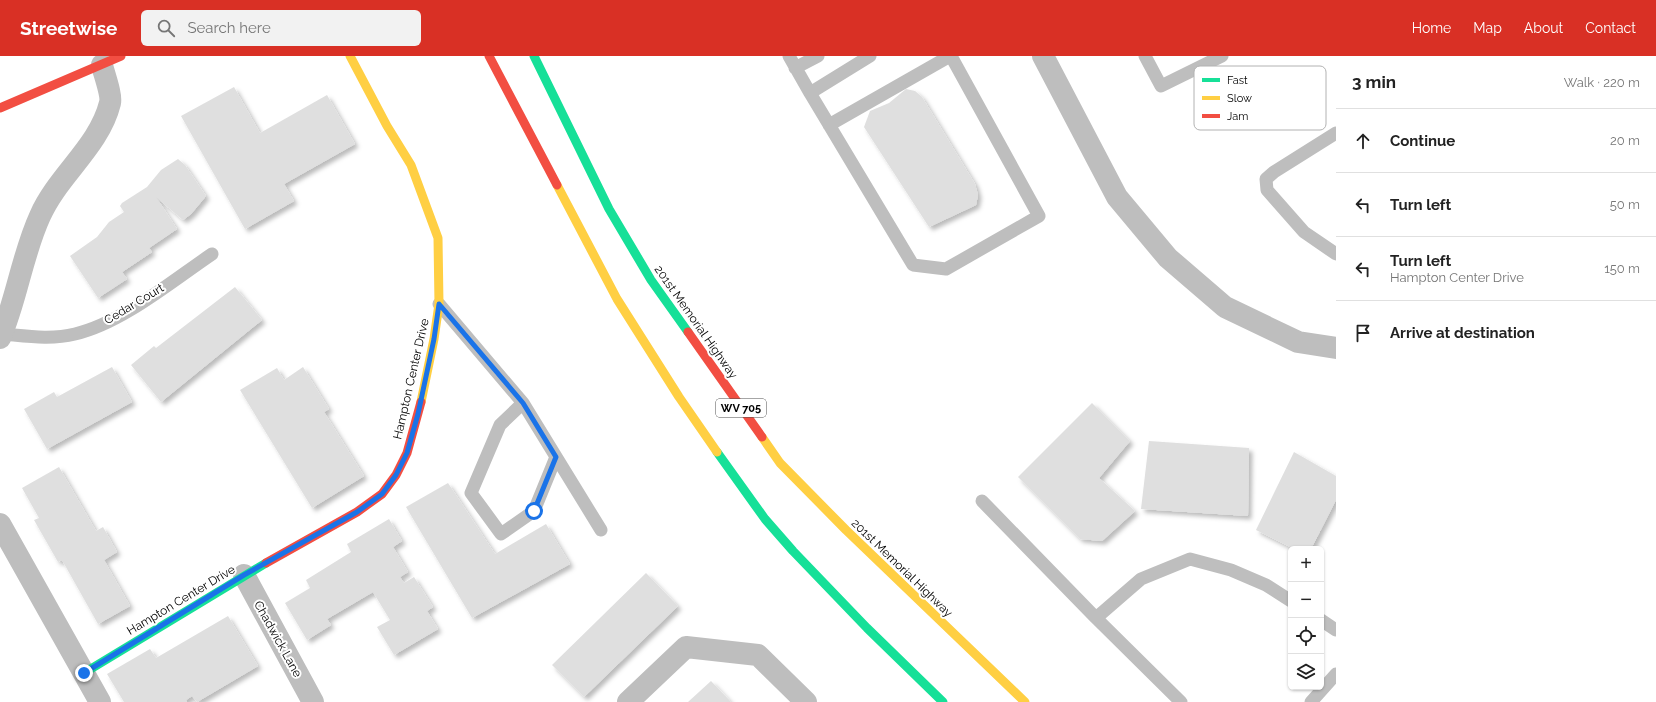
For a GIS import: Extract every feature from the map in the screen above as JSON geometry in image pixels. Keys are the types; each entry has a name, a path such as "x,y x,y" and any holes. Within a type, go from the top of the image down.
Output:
{"main road":[{"name":"Hampton Center Drive","path":"84,673 244,575 357,512 382,494 396,475 407,453 418,414 434,339 439,304 438,238 411,165 387,126 350,56"},
{"path":"489,56 618,299 679,396 738,482 765,520 793,551 867,628 943,702"},
{"name":"201st Memorial Highway","path":"534,56 609,209 651,280 780,463 846,530 1025,702"},
{"path":"0,108 111,60"}],"street":[{"path":"1043,56 1117,197 1168,258 1225,307 1298,342 1336,348"},
{"path":"1,336 40,216 56,188 104,124 111,101 111,60"},
{"path":"0,524 100,702"},
{"name":"Chadwick Lane","path":"244,575 313,702"},
{"path":"628,702 686,647 758,656 806,702"}],"lane":[{"path":"789,56 913,265 946,270 1038,216 951,56 830,125"},
{"path":"795,68 818,56"},
{"path":"810,93 870,56"},
{"path":"1145,56 1160,86 1194,70"},
{"path":"1201,66 1222,56"},
{"path":"1336,133 1274,172 1266,179 1267,190 1304,232 1336,254"},
{"name":"Cedar Court","path":"1,336 45,338 75,334 100,325 132,309 212,254"},
{"path":"439,304 523,403 601,530"},
{"path":"523,403 500,425 471,493 500,534 534,511 556,457"},
{"path":"982,501 1096,618 1181,702"},
{"path":"1096,618 1141,579 1190,560 1231,570 1266,585 1288,599"},
{"path":"1324,622 1336,630"},
{"path":"1311,702 1336,674"}],"building":[{"path":"234,87 260,133 327,95 355,144 284,184 294,201 245,229 181,116"},
{"path":"906,89 915,91 922,97 975,184 978,195 976,205 929,227 864,127 870,111 889,103"},
{"path":"178,159 185,165 206,196 191,214 183,220 156,197 177,229 149,248 152,252 122,272 127,279 98,298 70,256 97,237 109,222 124,212 120,206 122,203 147,187 161,170"},
{"path":"235,287 262,320 161,402 131,365 154,346 156,348"},
{"path":"112,367 132,402 47,449 24,409 54,392 57,397"},
{"path":"303,367 329,409 324,412 364,476 312,508 240,390 277,368 284,380"},
{"path":"1092,403 1130,441 1099,478 1135,511 1102,541 1080,539 1018,477"},
{"path":"1149,441 1249,448 1248,516 1141,509"},
{"path":"1294,452 1336,476 1336,500 1313,545 1288,546 1256,530"},
{"path":"59,467 96,531 103,527 117,552 104,560 130,606 98,624 62,560 58,562 34,520 39,518 22,488"},
{"path":"448,483 495,554 546,524 570,564 472,618 406,507"},
{"path":"389,519 402,541 393,547 408,572 400,577 404,583 414,577 433,607 427,611 438,629 394,655 377,627 390,620 373,592 327,619 331,625 307,640 285,603 310,588 306,580 351,552 347,544"},
{"path":"646,573 678,606 584,697 552,665"},
{"path":"228,616 258,666 197,702 192,696 186,700 187,702 124,702 107,674 150,649 156,658"},
{"path":"711,681 731,702 688,702"}],"traffic: fast":[{"path":"534,56 609,209 651,280 688,332"},
{"path":"717,452 765,519 793,551 867,628 943,702"},
{"path":"84,673 266,563"}],"traffic: slow":[{"path":"350,56 387,126 411,165 438,238 439,304 434,339 421,402"},
{"path":"557,185 617,299 679,397 717,452"},
{"path":"762,437 780,463 846,530 1025,702"}],"traffic: jam":[{"path":"0,108 121,56"},
{"path":"489,56 557,185"},
{"path":"688,332 762,437"},
{"path":"266,563 357,512 382,494 396,475 407,453 421,402"}],"route":[{"path":"84,673 244,575 357,512 382,494 396,475 407,453 418,414 434,339 439,304 523,403 556,457 534,511"}]}
